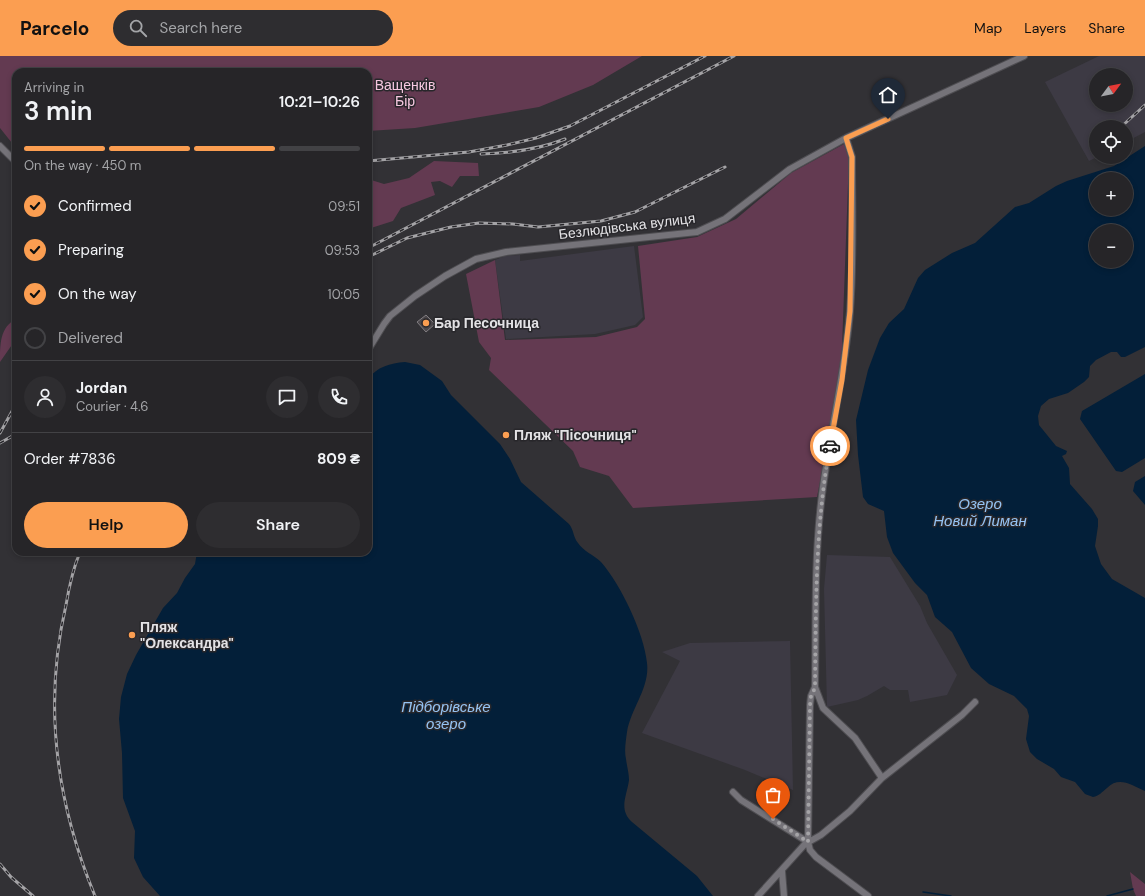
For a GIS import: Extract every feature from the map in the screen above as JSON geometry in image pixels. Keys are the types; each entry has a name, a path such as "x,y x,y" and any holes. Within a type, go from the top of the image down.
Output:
{"street":[{"name":"Безлюдівська вулиця","path":"372,344 384,324 397,310 445,276 476,259 506,252 697,232 725,219 790,169 846,138 1024,56"},
{"path":"846,138 852,157 851,305 842,380 821,504 817,564 815,688 823,708 855,738 882,778"},
{"path":"0,146 12,158"},
{"path":"815,688 811,696 810,705 808,842 810,850 816,857 868,896"},
{"path":"758,896 782,872 808,842 824,833 850,811 882,778 962,715 975,702"},
{"path":"733,792 742,800 808,842"},
{"path":"782,872 784,896"}],"shaded area":[{"path":"1099,56 1145,56 1145,132 1133,138 1133,120 1089,120 1089,161 1045,82"},
{"path":"634,246 643,317 635,325 595,334 506,339 495,260 505,256 520,255 520,261"},
{"path":"827,555 890,557 920,606 927,623 957,675 947,695 910,702 908,690 890,690 884,686 858,700 827,707 824,589"},
{"path":"790,641 793,790 745,770 642,733 680,661 662,652 690,643"}],"green space":[{"name":"Ващенків Бір","path":"0,56 642,56 593,85 539,107 415,128 372,131 372,68 12,68 12,143 0,128"},
{"path":"844,144 849,157 841,374 817,497 633,508 609,476 580,467 573,451 489,370 491,358 479,342 466,274 495,260 505,340 596,337 637,327 645,319 638,246 697,237 736,219 791,173"},
{"path":"434,161 478,163 479,176 460,176 452,187 440,181 431,182 435,195 401,208 393,221 372,228 372,180 384,184 409,178"},
{"path":"11,322 12,345 0,362 2,337 4,331"},
{"path":"1130,872 1145,884 1145,896 1136,896 1133,889"}],"water":[{"name":"Озеро Новий Лиман","path":"1145,146 1145,347 1125,357 1121,357 1117,352 1111,352 1096,360 1090,366 1089,377 1084,382 1068,393 1049,399 1041,406 1038,416 1039,425 1056,446 1067,451 1066,454 1062,456 1069,468 1070,484 1092,509 1098,519 1095,546 1101,564 1112,579 1145,598 1145,791 1130,784 1121,782 1112,784 1099,795 1093,797 1085,794 1075,782 1061,777 1054,769 1037,759 1030,752 1026,739 1029,716 1027,709 1014,696 989,684 971,668 952,632 935,617 927,595 915,583 893,553 887,537 884,511 868,504 863,497 856,420 868,370 880,338 889,323 904,309 918,278 925,270 952,253 975,243 1015,207 1029,203 1067,181 1089,174 1089,216 1133,216 1133,172 1095,172 1117,164 1133,164 1133,154"},
{"name":"Підборівське озеро","path":"405,362 420,365 442,381 451,395 500,444 510,459 521,482 569,524 576,541 580,546 601,562 624,596 641,638 647,663 646,681 629,723 627,732 625,753 629,780 624,802 625,812 632,822 697,876 713,896 160,896 143,877 134,858 135,831 123,798 122,753 119,719 121,697 127,674 136,655 163,608 177,593 195,564 196,556 372,556 372,375 375,371 384,366"},
{"path":"1145,374 1145,458 1122,472 1116,471 1080,419 1082,411"},
{"path":"1145,476 1145,505 1133,491 1135,482"}],"building":[{"name":"Бар Песочница","path":"426,315 435,324 426,332 417,322"}],"waterway":[{"path":"1107,896 1133,889"},
{"path":"923,892 951,896"}],"railway":[{"path":"372,161 469,152 536,138 570,126 705,56"},
{"path":"372,246 734,56"},
{"path":"1129,120 1145,105"},
{"path":"481,154 524,150 545,146 565,139"},
{"path":"372,255 407,238 451,227 479,223 513,224 538,227 601,221 635,212 725,167"},
{"path":"0,433 12,411"},
{"path":"0,443 12,436"},
{"path":"78,556 70,585 59,642 55,679 55,716 57,752 63,789 71,825 95,896"},
{"path":"0,864 11,877 33,896"}],"way so far":[{"path":"773,819 808,842 809,724 810,699 815,688 817,552 825,471 830,446"}],"place":[{"name":"Бар Песочница","path":"426,323"},
{"name":"Пляж \"Пісочниця\"","path":"506,435"},
{"name":"Пляж \"Олександра\"","path":"132,635"}],"route":[{"path":"830,446 842,380 851,300 852,157 846,138 888,119"}]}
